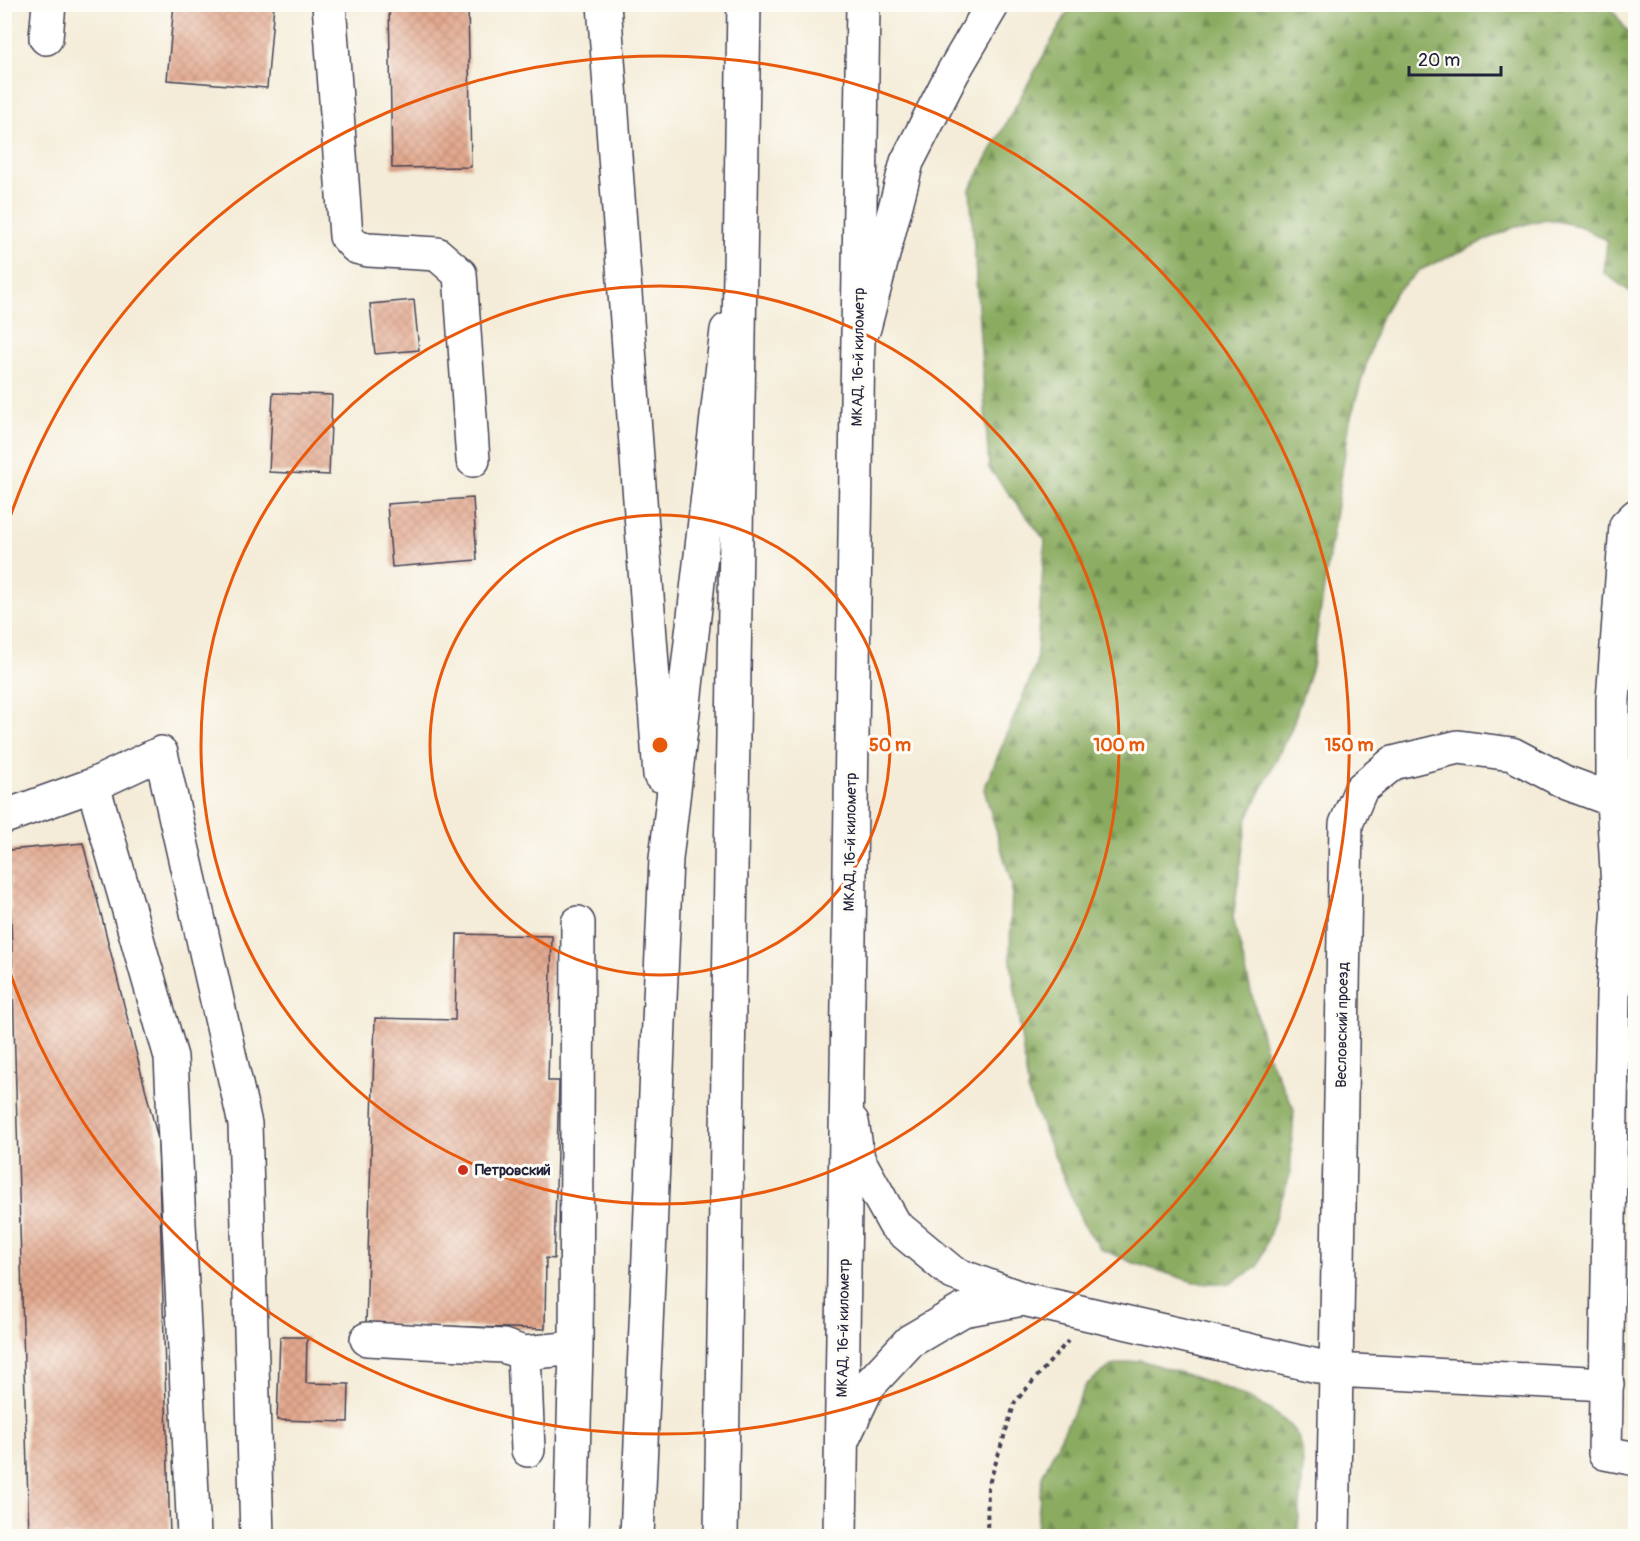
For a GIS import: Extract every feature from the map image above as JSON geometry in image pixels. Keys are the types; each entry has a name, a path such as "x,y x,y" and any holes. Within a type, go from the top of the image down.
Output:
{"main road":[{"path":"46,38 49,4"},
{"path":"329,4 346,236 356,248 437,254 460,274 473,460"},
{"path":"604,4 666,859"},
{"path":"721,1536 744,4"},
{"name":"МКАД, 16-й километр","path":"840,1536 863,4"},
{"path":"858,353 907,162 952,74 993,4"},
{"path":"637,1536 666,859 740,218"},
{"path":"1635,516 1626,525 1613,700 1624,797 1619,906 1624,993 1605,1453 1635,1459"},
{"name":"Весловский проезд","path":"1333,1536 1346,824 1361,789 1393,763 1458,747 1512,754 1567,783 1624,797"},
{"path":"4,817 93,785 161,753 245,1124 257,1536"},
{"path":"93,785 171,1057 194,1536"},
{"path":"571,1536 576,1348 578,923"},
{"path":"846,1085 858,1159 895,1225 953,1273 1023,1299 1335,1370 1607,1384"},
{"path":"842,1441 868,1386 910,1341 963,1310 1023,1299"},
{"path":"368,1339 503,1346 524,1353 576,1348"},
{"path":"524,1353 528,1450"}],"path":[{"path":"987,1536 988,1487 1015,1402 1092,1314"}],"green space":[{"path":"1072,4 1609,5 1635,42 1635,295 1604,273 1607,240 1579,226 1546,219 1515,227 1420,270 1395,293 1379,321 1350,420 1312,666 1291,730 1247,819 1233,918 1266,1052 1294,1109 1290,1175 1258,1267 1228,1284 1194,1282 1131,1262 1101,1249 1083,1224 1029,1095 1010,954 1012,885 984,789 1036,665 1045,540 989,468 970,189"},
{"path":"1140,1360 1208,1382 1259,1403 1280,1417 1295,1432 1302,1449 1303,1459 1297,1536 1036,1536 1042,1476 1086,1385 1111,1366"}],"building":[{"path":"174,4 274,4 267,88 167,80"},
{"path":"389,4 468,4 471,167 392,168"},
{"path":"414,300 419,350 375,354 370,304"},
{"path":"273,393 332,395 329,475 269,472"},
{"path":"473,498 477,560 392,567 387,504"},
{"path":"83,843 158,1139 170,1536 29,1536 9,850"},
{"name":"Петровский","path":"457,934 552,936 548,1081 559,1081 554,1259 546,1258 545,1329 366,1324 375,1018 455,1020"},
{"path":"280,1337 307,1337 306,1383 349,1384 348,1422 277,1420"}],"place":[{"name":"Петровский","path":"463,1170"}]}
